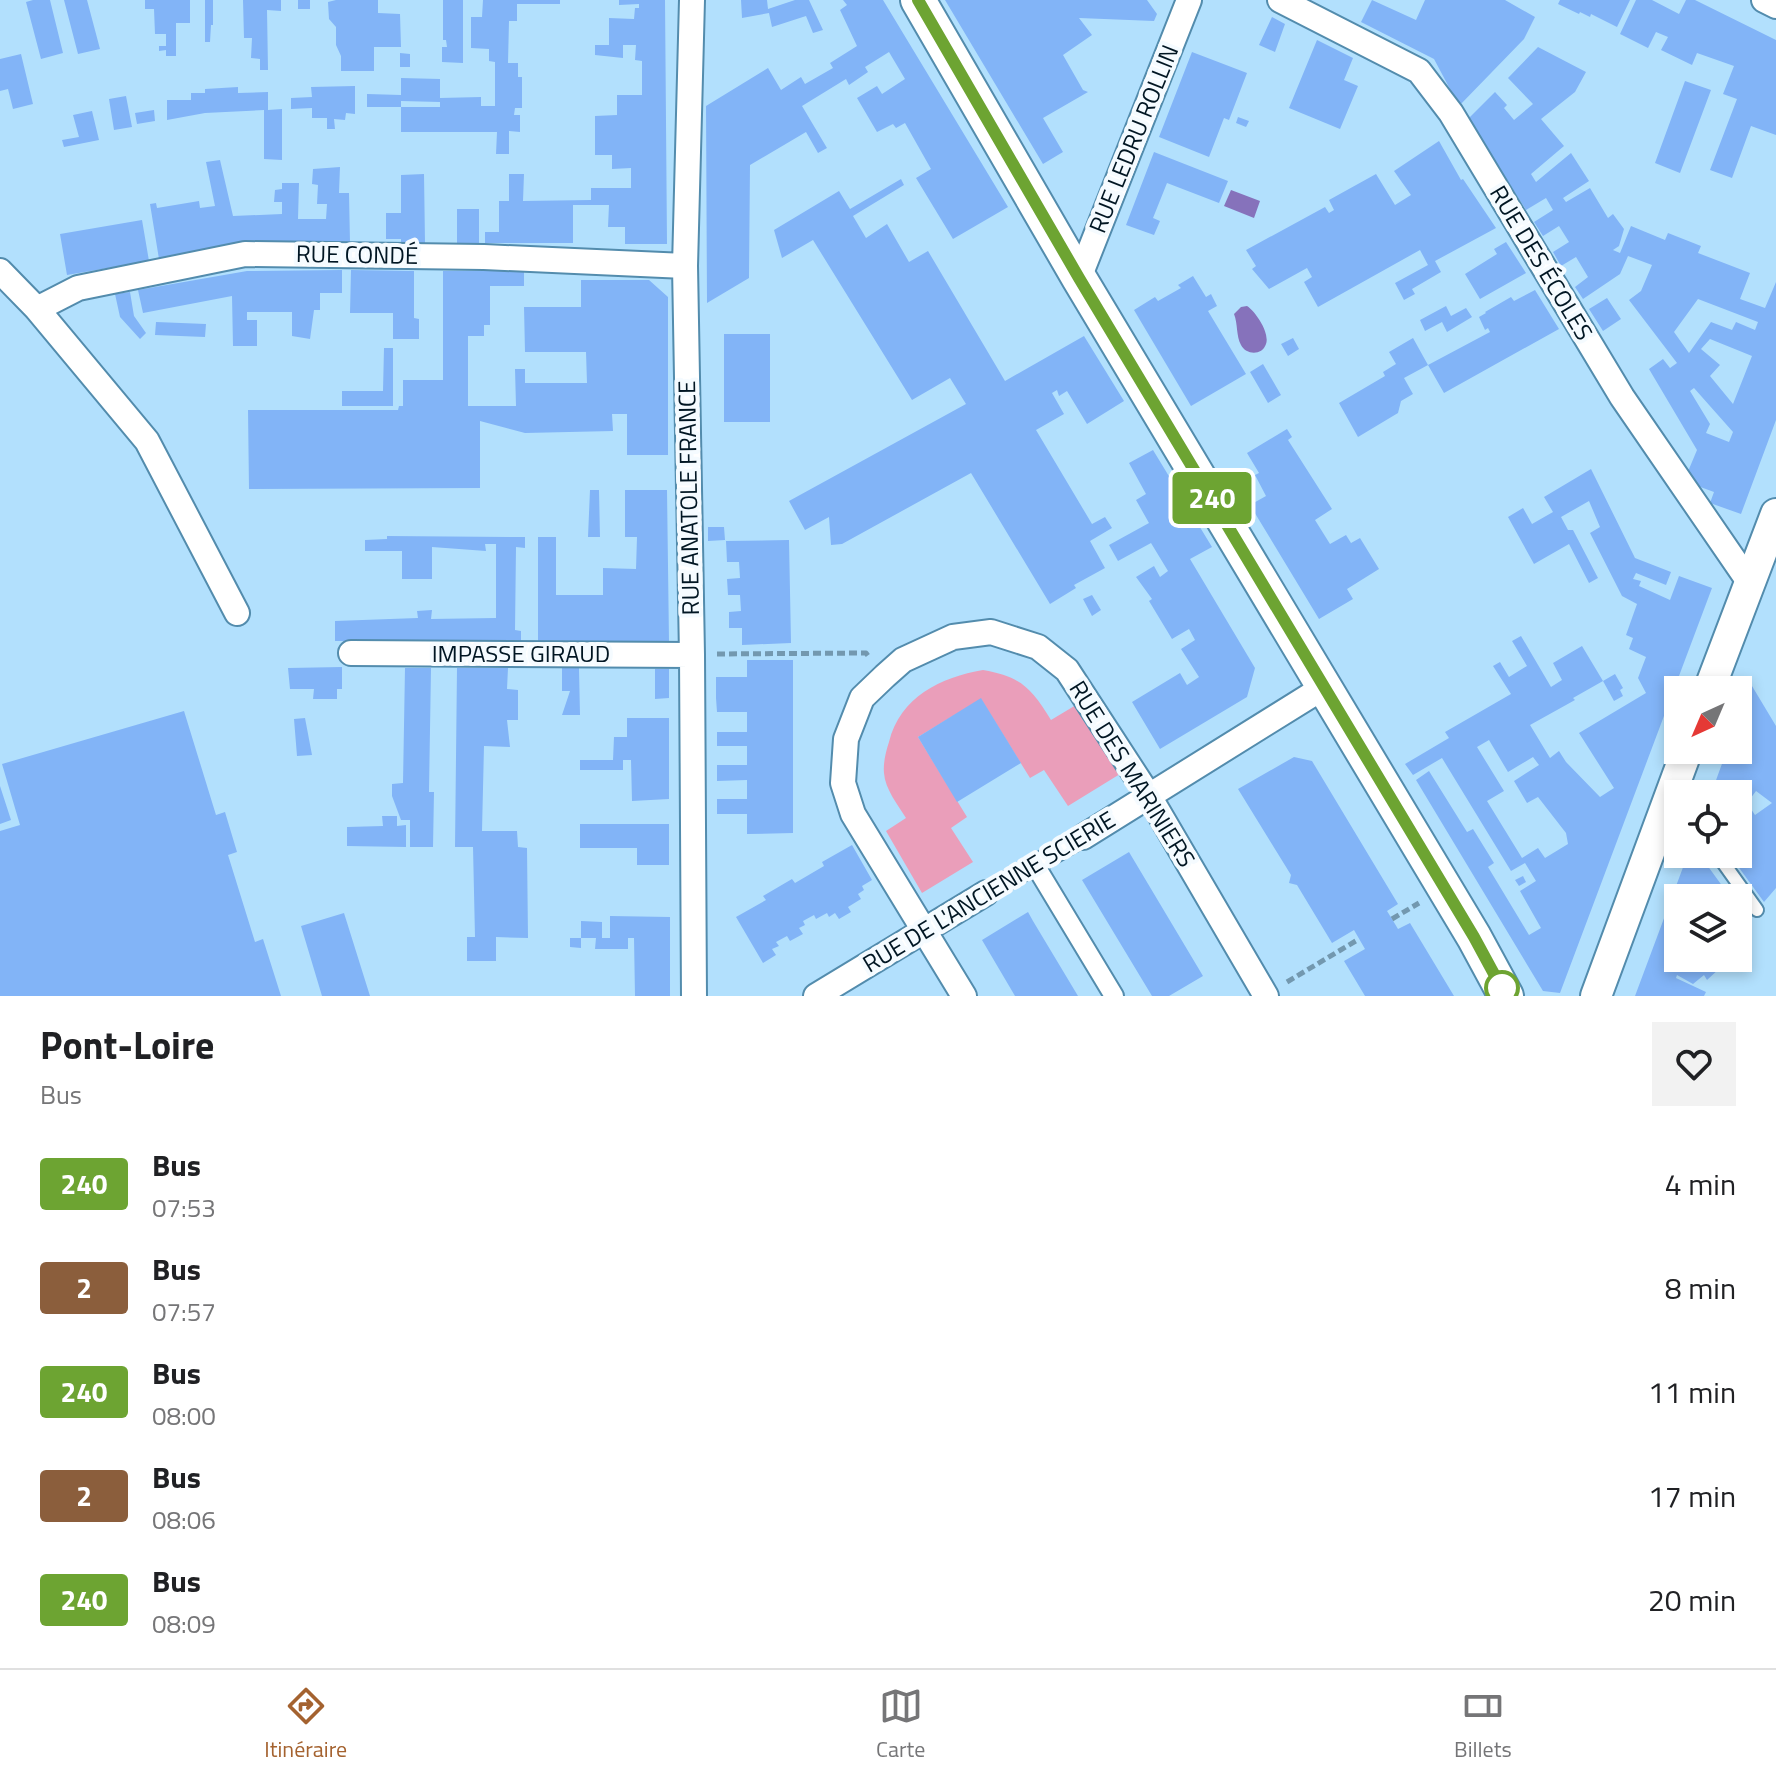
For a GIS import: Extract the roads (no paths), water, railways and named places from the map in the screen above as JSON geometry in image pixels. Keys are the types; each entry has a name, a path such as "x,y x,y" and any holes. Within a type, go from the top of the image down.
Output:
{"main road":[{"path":"918,0 1079,278 1506,996"}],"street":[{"name":"RUE ANATOLE FRANCE","path":"692,0 685,266 694,996"},
{"name":"RUE LEDRU ROLLIN","path":"1079,278 1189,0"},
{"name":"RUE DES ÉCOLES","path":"1280,0 1419,71 1451,113 1622,397 1749,585"},
{"path":"1764,0 1776,6"},
{"name":"RUE CONDÉ","path":"37,309 78,288 245,254 484,257 685,266"},
{"path":"0,271 37,309 147,441 237,613"},
{"path":"1714,676 1776,514"},
{"name":"RUE DES MARINIERS","path":"964,996 853,814 843,783 846,739 862,698 903,660 953,637 991,632 1038,647 1067,670 1149,796 1265,995"},
{"name":"IMPASSE GIRAUD","path":"351,653 692,655"},
{"name":"RUE DE L'ANCIENNE SCIERIE","path":"816,996 1083,837 1324,687"},
{"path":"1596,996 1664,835"},
{"path":"1035,865 1114,996"}],"lane":[{"path":"1727,868 1757,910"}]}
